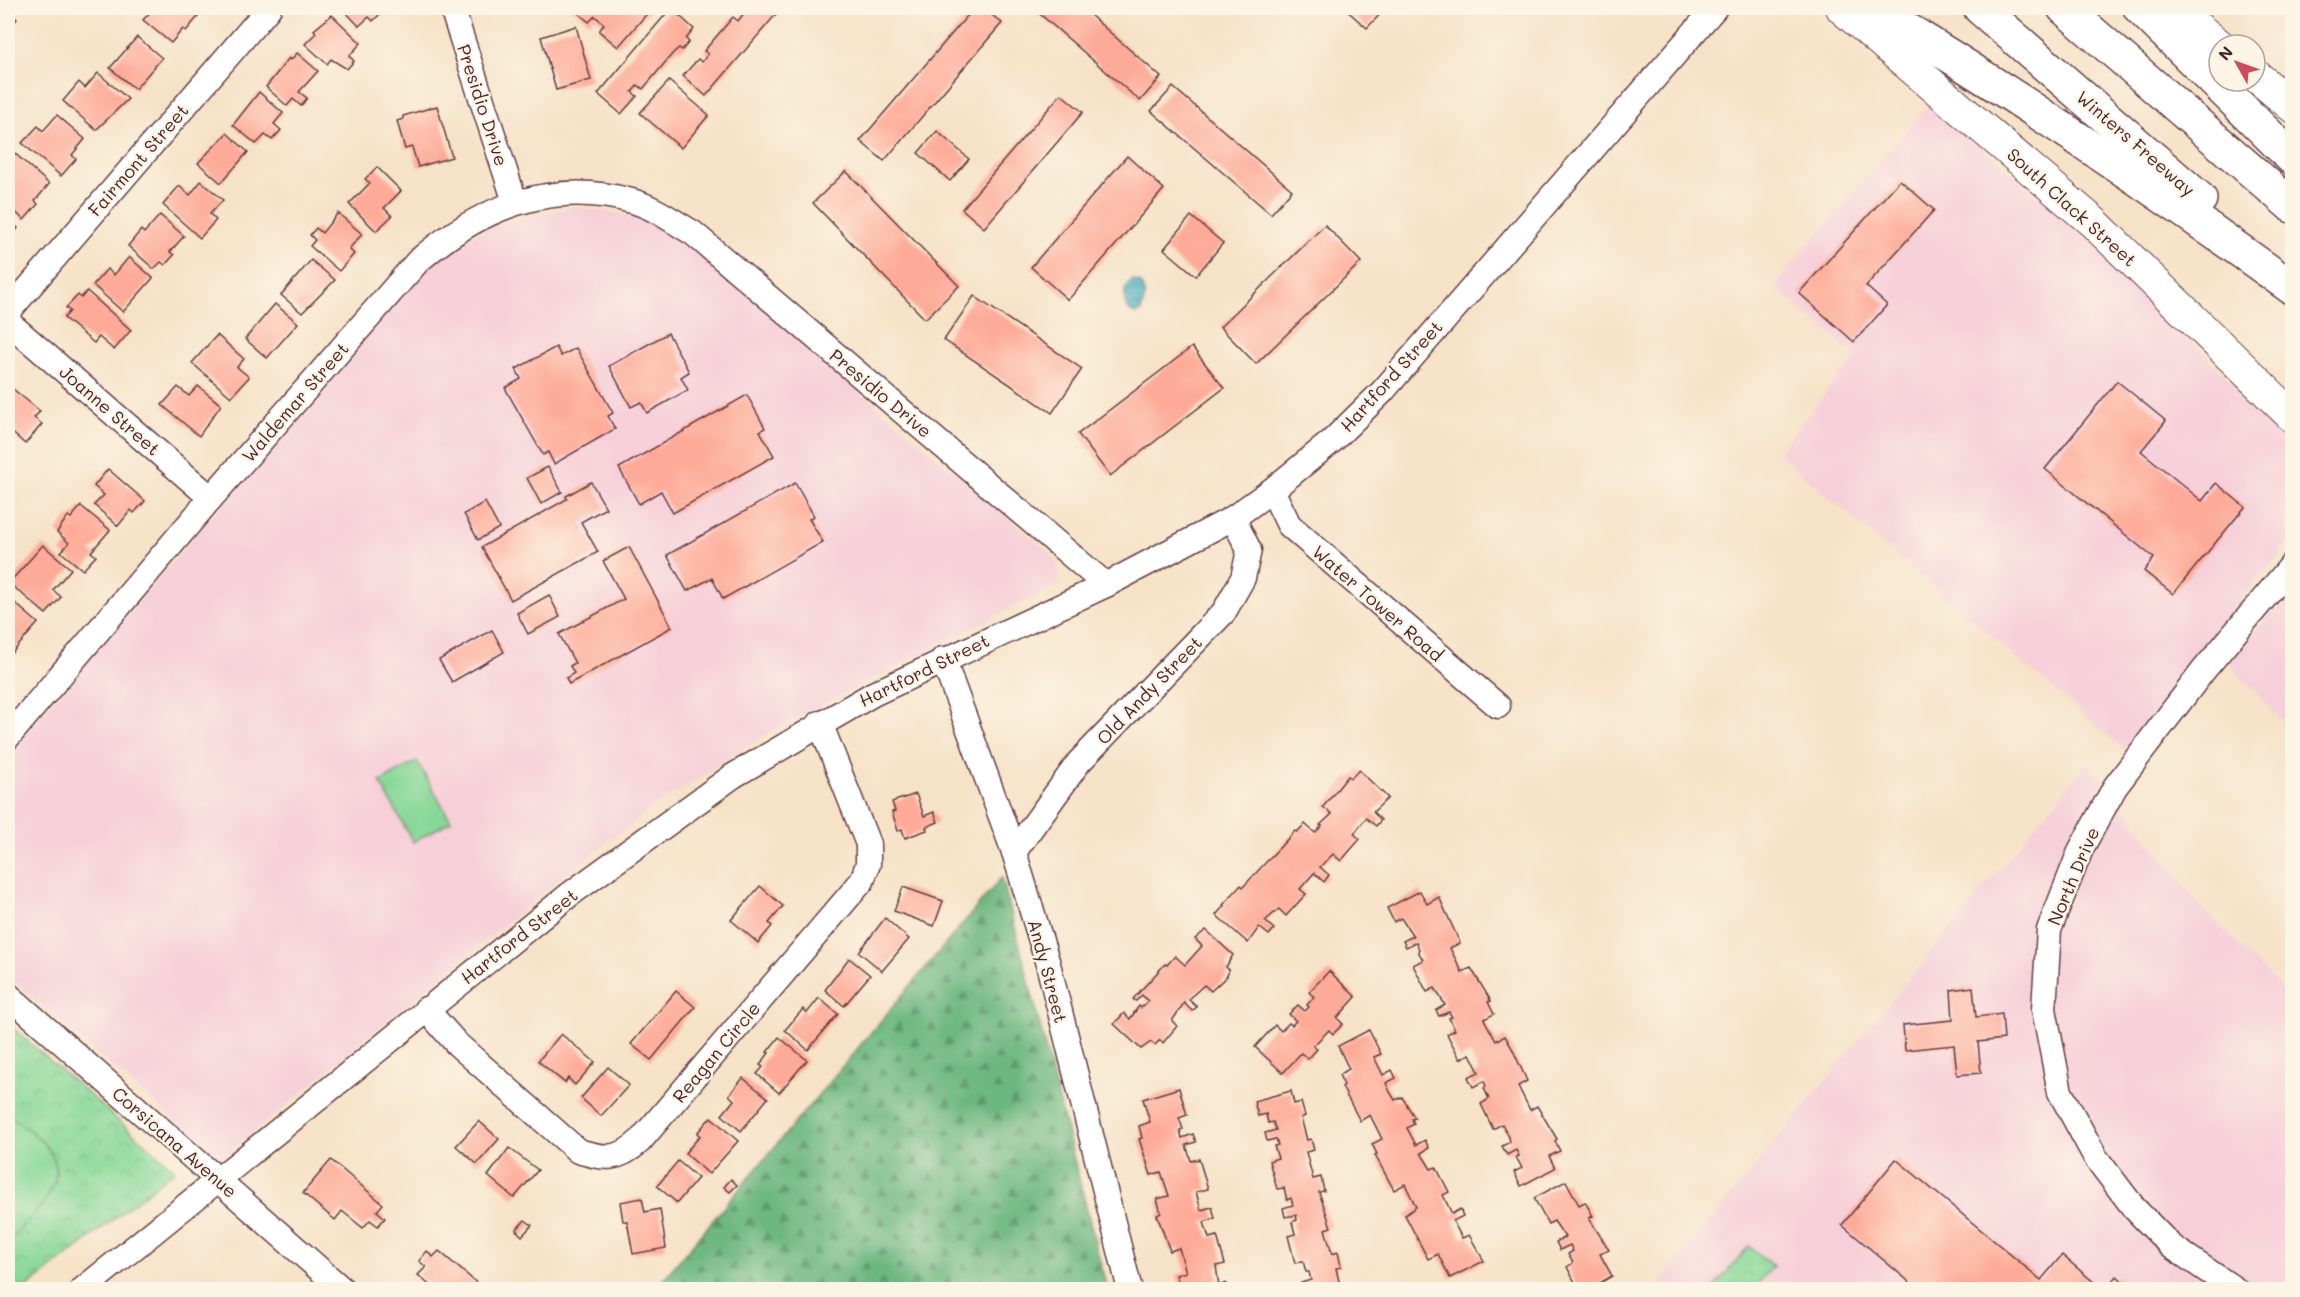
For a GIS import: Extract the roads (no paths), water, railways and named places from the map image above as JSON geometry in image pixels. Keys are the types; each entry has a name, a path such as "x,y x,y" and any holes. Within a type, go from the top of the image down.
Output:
{"highway":[{"path":"1872,8 1948,54 2182,208 2292,288"},
{"name":"Winters Freeway","path":"1980,8 2292,277"},
{"path":"2064,8 2292,206"},
{"path":"2140,8 2292,158"}],"main road":[{"name":"South Clack Street","path":"1842,8 2093,222 2292,416"},
{"path":"2173,8 2207,35"},
{"path":"2267,85 2292,106"}],"street":[{"name":"Fairmont Street","path":"8,312 269,8"},
{"name":"Presidio Drive","path":"452,8 515,202"},
{"name":"Hartford Street","path":"82,1290 569,895 733,776 820,723 943,659 1106,585 1233,518 1272,490 1332,441 1382,392 1715,8"},
{"name":"Waldemar Street","path":"8,737 211,498 418,261 443,239 472,220 515,202 571,194 609,196 651,209"},
{"name":"Presidio Drive","path":"651,209 693,234 1106,585"},
{"name":"Joanne Street","path":"8,322 211,498"},
{"name":"Water Tower Road","path":"1272,490 1289,525 1498,706"},
{"name":"Old Andy Street","path":"1014,852 1080,762 1224,612 1243,578 1249,550 1233,518"},
{"name":"North Drive","path":"2236,1290 2171,1246 2134,1208 2096,1158 2060,1092 2044,1009 2049,930 2080,849 2115,787 2203,671 2292,565"},
{"name":"Andy Street","path":"943,659 1014,852 1048,964 1130,1290"},
{"name":"Reagan Circle","path":"426,1009 457,1044 578,1150 599,1157 625,1155 640,1141 862,881 868,864 868,844 820,723"},
{"name":"Corsicana Avenue","path":"8,994 343,1290"}],"water":[{"path":"1132,280 1141,283 1145,296 1141,312 1135,314 1128,308 1124,298 1126,288"}]}
